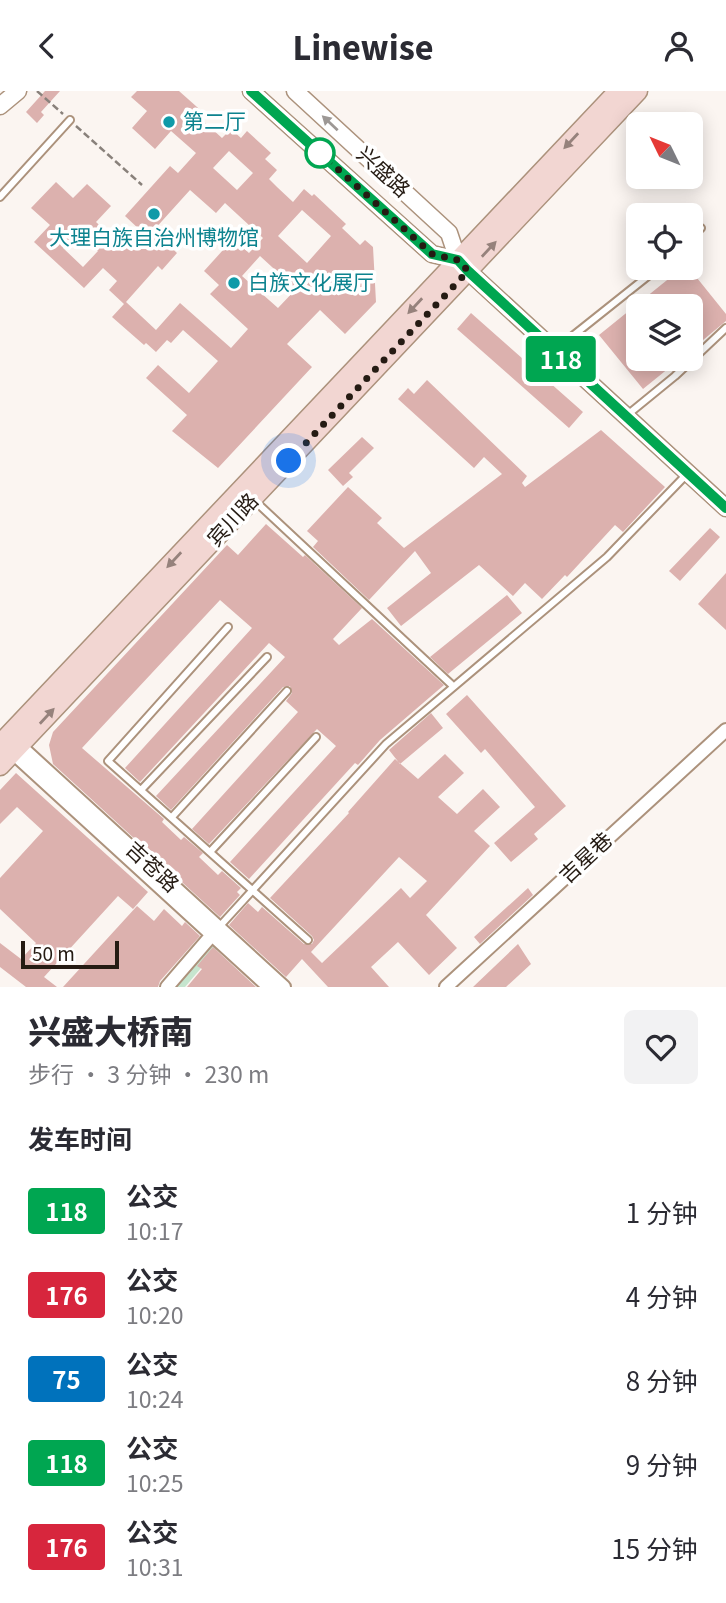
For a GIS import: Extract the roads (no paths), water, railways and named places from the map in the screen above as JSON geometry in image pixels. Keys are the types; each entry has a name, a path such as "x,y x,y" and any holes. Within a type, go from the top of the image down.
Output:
{"main road":[{"name":"宾川路","path":"8,752 253,498 618,91"},
{"name":"宾川路","path":"8,752 463,265 638,91"}],"street":[{"path":"0,106 18,91"},
{"name":"兴盛路","path":"295,91 449,233 463,265 624,417 726,508"},
{"name":"兴盛路","path":"251,92 432,254 463,265"},
{"name":"吉星巷","path":"446,987 726,730"},
{"name":"吉苍路","path":"8,752 215,932 284,987"},
{"path":"167,987 215,932"},
{"name":"吉苍路","path":"215,932 269,987"}],"lane":[{"path":"0,197 69,120"},
{"path":"554,352 643,280"},
{"path":"624,417 675,376 726,328"},
{"path":"215,932 386,744 607,557 687,474"},
{"path":"253,498 453,687"},
{"path":"228,627 108,761 308,940"},
{"path":"141,790 267,657"},
{"path":"172,817 287,691"},
{"path":"210,852 316,737"}],"place":[{"name":"第二厅","path":"169,122"},
{"name":"大理白族自治州博物馆","path":"154,214"},
{"name":"白族文化展厅","path":"234,283"}]}
